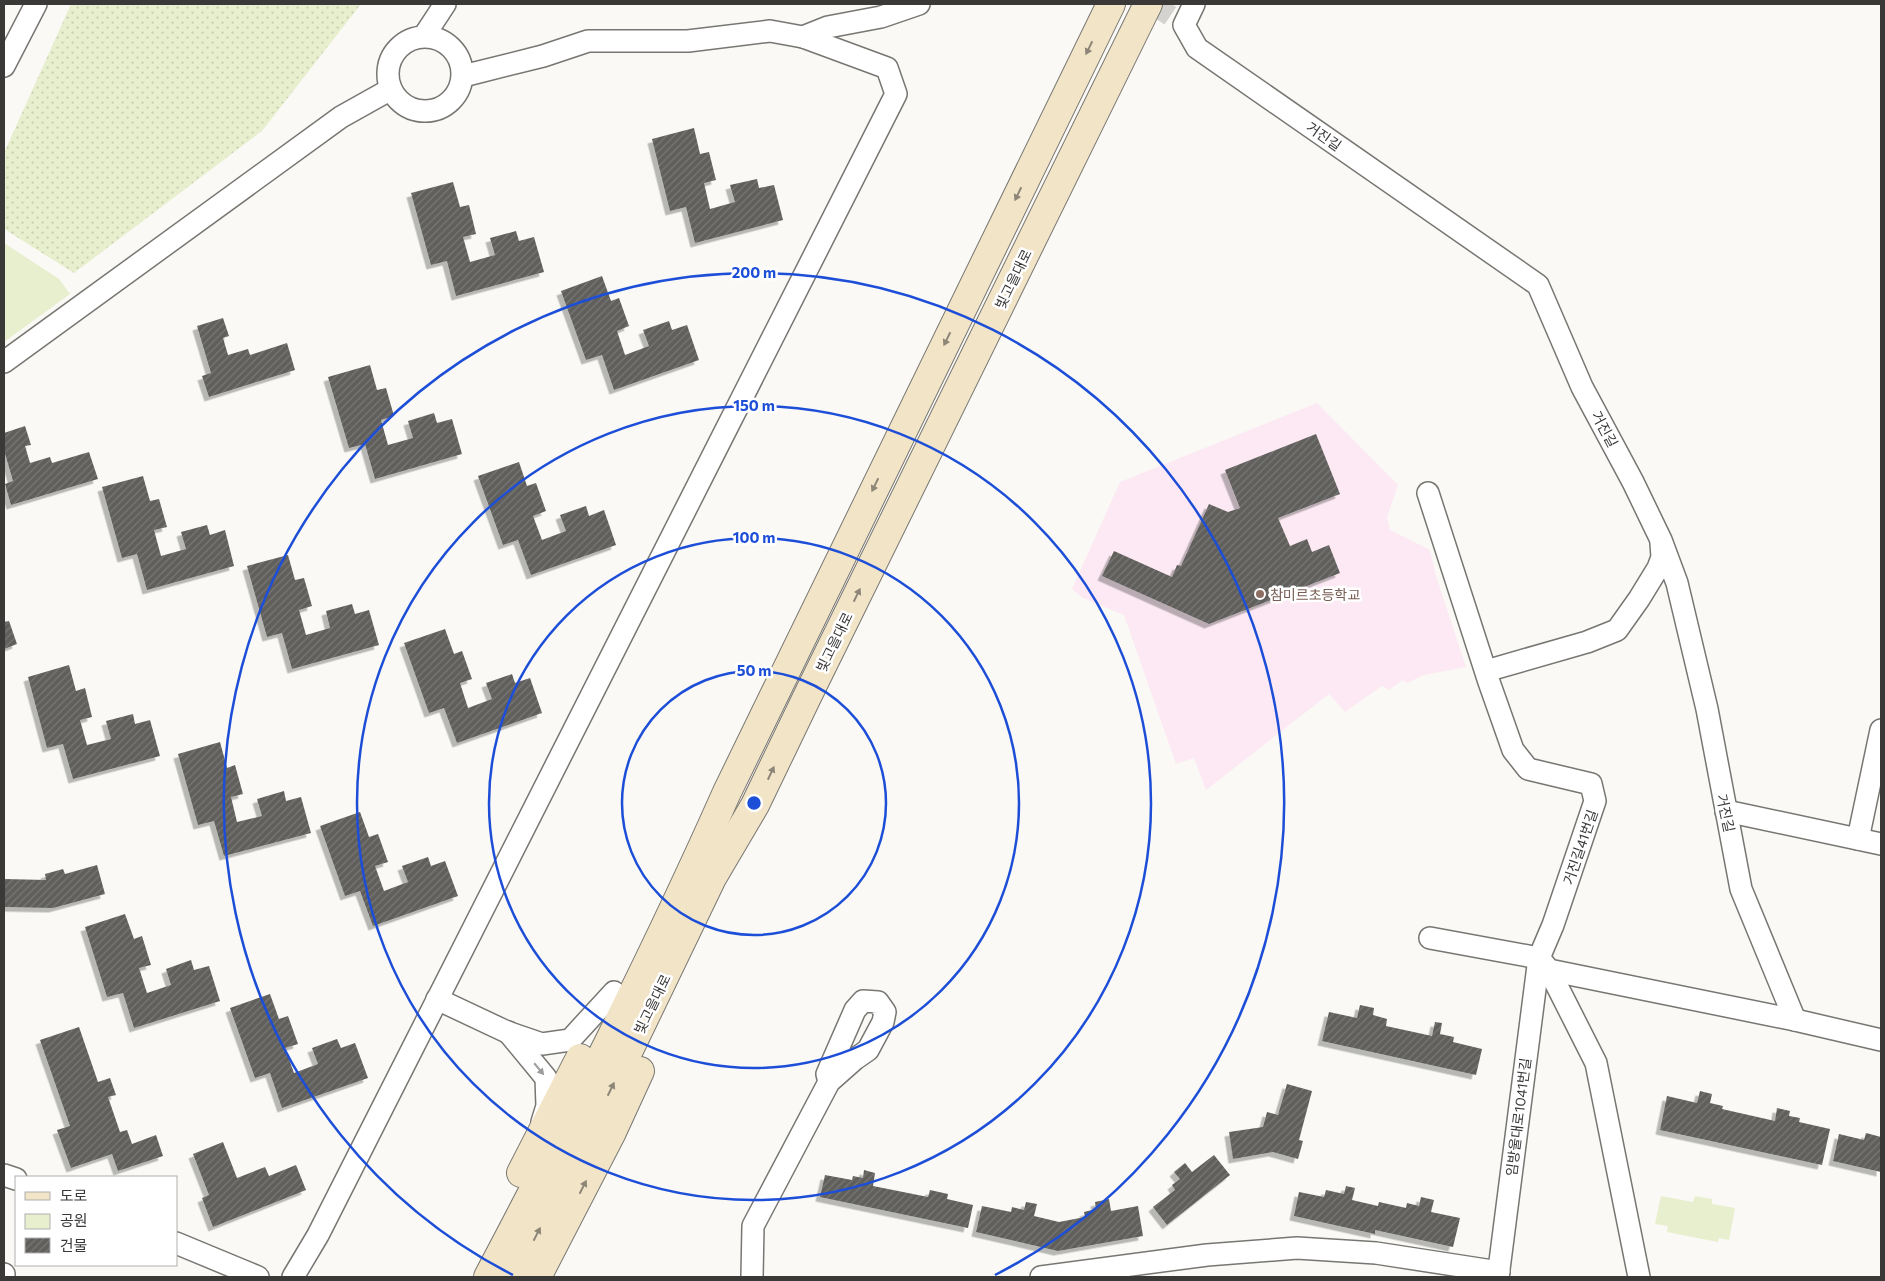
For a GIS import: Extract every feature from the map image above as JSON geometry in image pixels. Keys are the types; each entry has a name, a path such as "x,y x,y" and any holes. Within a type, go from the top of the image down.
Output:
{"main road":[{"name":"빛고을대로","path":"488,1277 572,1119 692,871 727,792 1111,4"},
{"name":"빛고을대로","path":"514,1277 590,1131 712,878 755,805 1148,4"},
{"path":"468,1277 679,864 727,792"},
{"path":"537,1277 624,1106 726,884 755,805"}],"street":[{"path":"4,66 36,4"},
{"path":"424,36 445,4"},
{"path":"803,37 828,26 881,18 919,4"},
{"name":"거진길","path":"1194,4 1184,25 1197,48 1538,285 1582,387 1633,482 1661,540 1677,584 1697,662 1741,889 1795,1020"},
{"path":"293,1277 318,1235 896,94 887,68 803,37 770,31 688,41 588,41 543,56 463,76"},
{"path":"424,36 436,38 447,43 456,52 462,64 463,76 460,88 454,99 444,107 432,111 419,111 408,107 398,100 391,89 388,78 389,66 394,54 407,42 424,36"},
{"path":"4,362 342,117 391,89"},
{"name":"거진길41번길","path":"1428,493 1513,750 1528,769 1591,784 1595,801 1553,926 1544,964"},
{"path":"1486,671 1587,642 1617,630 1658,568 1662,557 1661,540"},
{"path":"1858,839 1881,730"},
{"path":"1726,811 1881,844"},
{"path":"1430,938 1881,1040"},
{"path":"1544,964 1596,1063 1640,1277"},
{"name":"임방울대로1041번길","path":"1498,1275 1544,964"},
{"path":"437,999 507,1032 542,1044 570,1040 614,992"},
{"path":"507,1032 546,1078 547,1106 531,1155"},
{"path":"752,1277 753,1226 829,1082"},
{"path":"178,1244 258,1277"},
{"path":"1041,1277 1207,1255 1297,1248 1376,1253 1498,1275"}],"shaded area":[{"name":"참미르초등학교","path":"1317,403 1398,485 1387,517 1390,530 1430,550 1436,576 1466,667 1424,675 1407,683 1403,680 1389,690 1382,686 1345,712 1329,694 1206,790 1194,758 1176,764 1124,615 1083,598 1072,589 1120,482"}],"green space":[{"path":"71,4 361,4 262,131 74,273 4,229 4,153"},
{"path":"4,243 59,279 70,294 4,342"},
{"path":"1661,1196 1693,1202 1695,1196 1712,1199 1712,1204 1735,1208 1729,1240 1719,1238 1718,1242 1667,1232 1668,1226 1655,1224"}],"building":[{"path":"694,128 700,154 709,152 716,180 704,183 710,209 735,202 730,185 757,179 759,188 774,185 783,220 695,243 686,207 670,211 652,139"},
{"path":"453,182 460,207 469,205 476,234 463,237 470,262 495,255 490,238 516,231 519,241 534,237 544,272 456,296 447,261 431,265 411,193"},
{"path":"602,276 611,301 619,298 629,326 617,331 625,355 649,346 643,330 669,321 672,330 687,325 699,360 614,390 602,355 586,360 561,291"},
{"path":"223,318 229,336 223,338 228,355 248,349 250,355 287,343 295,370 209,397 202,376 211,373 197,326"},
{"path":"370,365 377,390 386,388 394,416 381,420 388,445 413,438 408,421 434,413 437,423 452,419 462,454 375,479 365,444 349,448 328,377"},
{"path":"25,426 31,445 25,446 30,463 50,457 52,463 89,452 98,479 11,505 5,484 13,481 4,450 4,433"},
{"path":"1316,434 1340,494 1278,518 1290,546 1307,539 1312,552 1329,545 1340,573 1209,624 1102,576 1114,551 1172,577 1177,565 1181,566 1209,504 1228,512 1240,508 1225,470"},
{"path":"519,462 527,486 536,483 546,511 533,516 542,540 566,531 560,515 586,506 589,516 604,510 616,545 531,575 518,540 503,545 478,476"},
{"path":"143,476 150,501 159,499 167,527 154,530 161,556 186,549 181,532 207,525 210,535 225,530 234,566 147,590 137,554 122,558 102,487"},
{"path":"288,555 295,580 304,578 312,606 299,610 306,635 330,628 326,611 352,604 355,614 369,610 379,645 292,669 282,633 267,637 247,566"},
{"path":"9,621 17,644 4,649 4,622"},
{"path":"445,629 454,654 462,651 472,679 460,683 468,708 492,699 486,683 512,674 515,683 530,678 542,713 457,743 444,708 429,713 404,643"},
{"path":"69,665 76,691 85,688 92,717 80,720 87,745 111,739 106,721 133,714 135,724 150,720 160,756 73,779 63,744 47,748 28,677"},
{"path":"220,742 227,768 235,765 243,794 231,797 237,822 262,816 257,799 284,791 286,801 301,797 311,833 224,856 214,821 198,825 178,754"},
{"path":"360,812 369,837 378,834 388,862 375,866 384,891 408,882 402,866 428,857 431,866 445,861 458,896 373,926 360,891 345,896 320,826"},
{"path":"97,865 105,894 53,908 4,907 4,879 46,880 45,874 63,869 65,874"},
{"path":"125,914 134,939 142,936 151,965 139,968 147,993 171,985 166,969 191,960 194,970 209,966 220,1001 134,1028 123,993 107,997 85,927"},
{"path":"270,994 279,1019 288,1016 298,1044 285,1048 294,1073 318,1064 312,1048 337,1039 341,1048 355,1043 368,1078 282,1108 270,1073 255,1078 230,1008"},
{"path":"1360,1005 1374,1008 1373,1015 1387,1019 1386,1026 1432,1036 1435,1022 1442,1023 1440,1034 1454,1037 1453,1042 1482,1049 1476,1075 1322,1041 1329,1012 1357,1018"},
{"path":"79,1027 98,1082 110,1078 116,1095 108,1097 120,1132 127,1130 132,1144 156,1135 163,1156 118,1171 112,1154 71,1168 57,1130 70,1126 40,1040"},
{"path":"1287,1084 1312,1091 1299,1140 1303,1141 1298,1159 1273,1152 1233,1159 1229,1132 1263,1127 1267,1112 1278,1115"},
{"path":"1700,1091 1712,1094 1710,1103 1723,1106 1722,1109 1775,1121 1777,1108 1790,1111 1789,1116 1800,1118 1799,1122 1830,1129 1822,1165 1660,1130 1667,1096 1697,1103"},
{"path":"1866,1133 1881,1137 1881,1172 1833,1161 1839,1134 1864,1140"},
{"path":"223,1142 237,1178 265,1167 269,1176 296,1165 306,1190 213,1227 202,1198 209,1195 193,1154"},
{"path":"1214,1155 1230,1175 1167,1225 1153,1207 1175,1190 1172,1185 1180,1179 1174,1172 1185,1163 1192,1172"},
{"path":"864,1170 875,1173 873,1186 928,1197 930,1190 948,1194 947,1199 973,1205 968,1228 820,1197 825,1175 852,1180 853,1176 863,1178"},
{"path":"1346,1186 1355,1188 1352,1200 1378,1206 1379,1202 1406,1208 1407,1203 1419,1206 1421,1197 1434,1200 1431,1212 1460,1218 1453,1247 1375,1230 1375,1234 1294,1216 1299,1192 1324,1197 1326,1190 1344,1194"},
{"path":"1109,1199 1111,1211 1138,1206 1143,1236 1058,1251 976,1232 982,1206 1011,1212 1012,1207 1024,1210 1026,1202 1037,1204 1034,1216 1059,1222 1085,1217 1084,1212 1096,1209 1095,1202"}],"tunnel":[{"path":"1153,4 1184,25"}],"place":[{"name":"참미르초등학교","path":"1260,594"}]}
